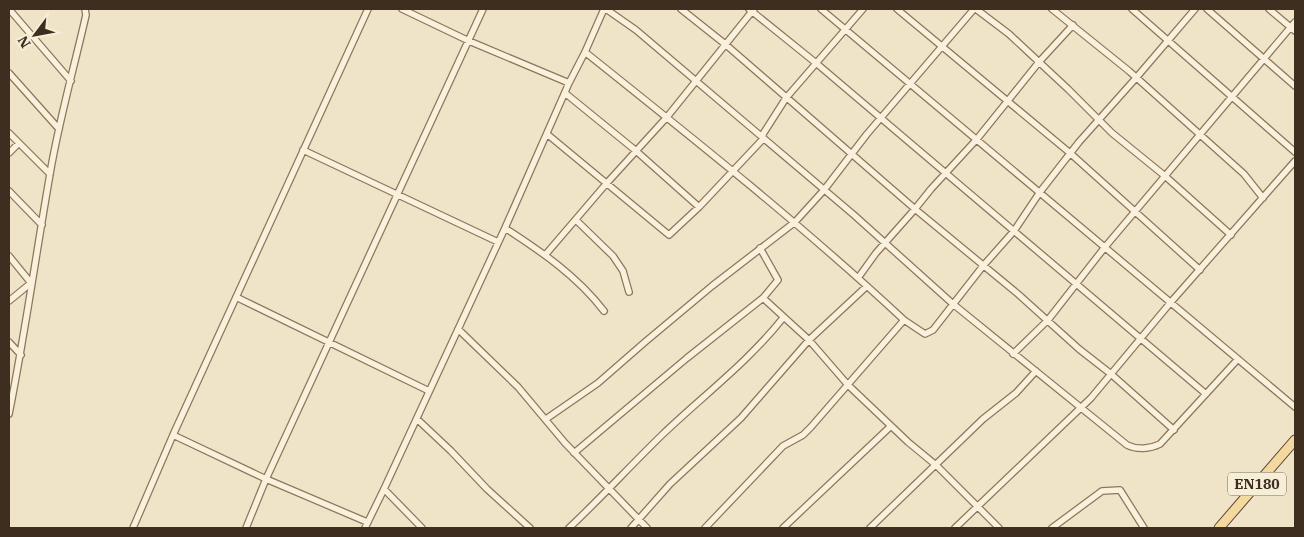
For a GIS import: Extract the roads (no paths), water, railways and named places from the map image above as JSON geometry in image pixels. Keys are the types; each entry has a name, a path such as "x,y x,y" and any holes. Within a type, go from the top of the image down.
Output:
{"main road":[{"name":"EN180","path":"1219,528 1295,440"}],"street":[{"path":"9,410 21,355 31,283 50,174 86,15 85,9"},
{"path":"133,528 173,436 368,9"},
{"path":"402,9 569,83"},
{"path":"246,528 266,479 483,9"},
{"path":"173,436 366,525 417,419 569,83 605,9 636,30 1013,354 1131,447 1155,447 1160,444 1238,359"},
{"path":"681,9 726,44 786,98 1048,320 1174,430"},
{"path":"821,9 1295,407"},
{"path":"547,134 669,235 699,207 764,139 763,134 786,98 863,9"},
{"path":"897,9 1070,153 1200,270"},
{"path":"546,419 598,383 760,248 795,222 975,9 1009,34 1099,118 1112,133 1165,176 1231,235"},
{"path":"1132,9 1295,152"},
{"path":"585,52 795,222 904,320 928,334 1014,231 1040,192 1070,153 1195,9"},
{"path":"1208,9 1295,86"},
{"path":"1013,354 1048,320 1105,247 1231,96 1294,27 1268,9"},
{"path":"9,10 71,81"},
{"path":"546,254 635,150 667,117 751,10 1206,394"},
{"path":"1054,10 1136,78 1244,174 1263,198"},
{"path":"858,278 872,258 977,139 1039,62 1074,25"},
{"path":"9,73 59,129"},
{"path":"565,93 635,150 699,207"},
{"path":"9,133 50,174"},
{"path":"9,153 18,144"},
{"path":"303,150 498,242"},
{"path":"955,528 1081,408 1295,161"},
{"path":"9,191 42,225"},
{"path":"576,220 613,256 623,271 629,292"},
{"path":"504,228 546,254 592,295 604,311"},
{"path":"574,453 680,364 763,298 778,280 760,248"},
{"path":"9,256 31,283"},
{"path":"9,301 31,283"},
{"path":"631,528 670,484 741,418 809,340 867,286"},
{"path":"236,297 329,344 429,391"},
{"path":"763,298 809,340 848,385 908,442 936,465 999,528"},
{"path":"569,528 663,434 735,370 767,338 783,318"},
{"path":"705,528 783,446 811,427 904,320"},
{"path":"458,328 518,387 574,453 648,528"},
{"path":"9,342 21,355"},
{"path":"870,528 983,419 1016,393 1036,371"},
{"path":"417,419 487,489 530,528"},
{"path":"783,528 891,426"},
{"path":"384,489 422,528"},
{"path":"1052,528 1102,491 1120,490 1144,528"}]}
